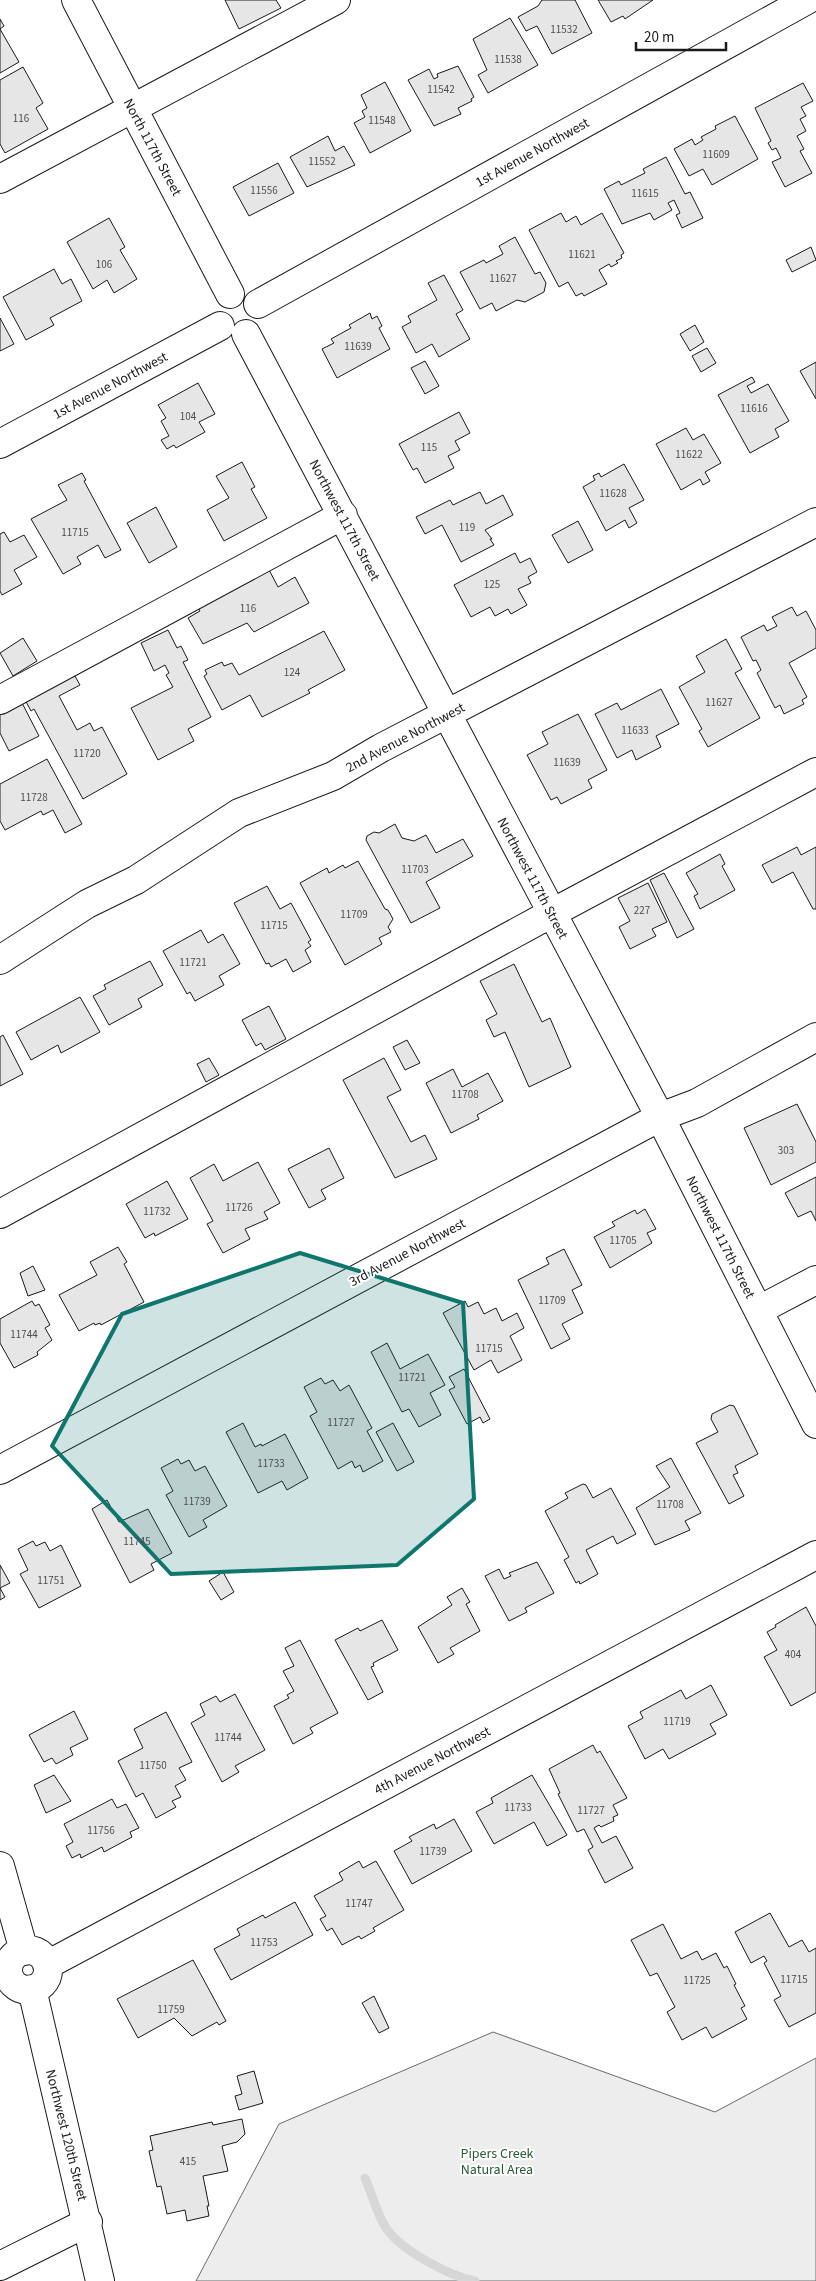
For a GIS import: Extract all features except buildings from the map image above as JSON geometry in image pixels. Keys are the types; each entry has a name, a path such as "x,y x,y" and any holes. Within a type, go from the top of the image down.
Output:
{"street":[{"name":"North 117th Street","path":"76,0 230,294"},
{"path":"0,179 336,0"},
{"name":"1st Avenue Northwest","path":"258,304 807,0"},
{"path":"243,293 254,299 258,304 260,316 256,327 246,334 235,336 220,326 217,314 218,308 230,294 243,293"},
{"name":"1st Avenue Northwest","path":"0,444 220,326"},
{"name":"Northwest 117th Street","path":"246,334 660,1117 816,1424"},
{"path":"0,700 343,515"},
{"name":"2nd Avenue Northwest","path":"0,960 87,904 136,880 239,813 333,776 816,522"},
{"path":"0,1214 552,913 816,772"},
{"name":"3rd Avenue Northwest","path":"0,1470 660,1117 697,1103 816,1037"},
{"path":"759,1310 816,1280"},
{"name":"4th Avenue Northwest","path":"36,1958 816,1555"},
{"path":"0,1866 36,1958 47,1975 45,1981 40,1986 15,1988"},
{"name":"Northwest 120th Street","path":"15,1988 88,2222 100,2281"},
{"path":"0,2266 88,2222"}],"highlighted area":[{"path":"300,1253 463,1303 474,1499 397,1565 171,1574 52,1446 122,1314"}],"shaded area":[{"name":"Pipers Creek Natural Area","path":"493,2032 715,2112 816,2058 816,2281 196,2281 279,2124"}],"waterway":[{"path":"365,2178 380,2217 393,2236 426,2261 452,2274 475,2281"}]}
